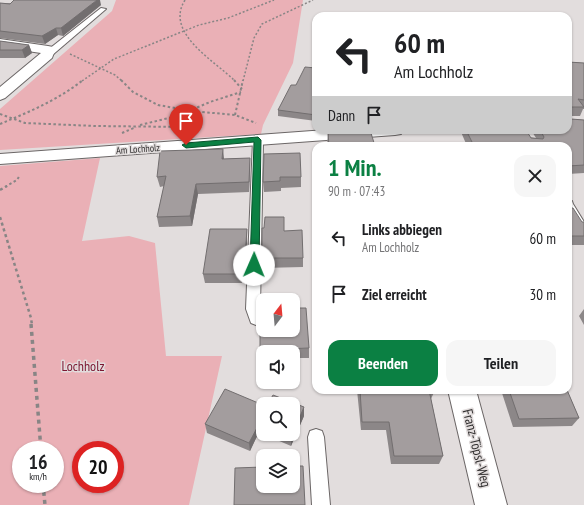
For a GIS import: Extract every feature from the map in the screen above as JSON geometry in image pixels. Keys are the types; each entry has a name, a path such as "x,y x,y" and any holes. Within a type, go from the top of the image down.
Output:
{"street":[{"path":"0,44 34,47 48,50 51,53 0,95"},
{"name":"Am Lochholz","path":"0,159 337,134"},
{"name":"Franz-Töpsl-Weg","path":"463,394 492,505"}],"lane":[{"path":"51,53 103,8"},
{"path":"256,319 254,309 264,139"},
{"path":"572,211 582,228"},
{"path":"316,437 321,505"}],"path":[{"path":"185,0 182,3 180,17 184,32 190,40 223,69 241,90"},
{"path":"0,124 36,110 73,88 99,68 114,59 199,25 228,18 274,0"},
{"path":"235,115 255,33 262,25 313,0"},
{"path":"51,53 62,50 115,75 133,92 158,105 192,111 235,115 263,125 264,139"},
{"path":"120,133 192,111 241,90"},
{"path":"0,114 11,119 32,123 95,126 186,127"},
{"path":"0,217 31,318 40,441"},
{"path":"44,493 45,505"}],"green space":[{"path":"116,0 303,0 293,63 263,125 261,134 0,150 0,109 112,11"},
{"name":"Lochholz","path":"100,158 82,241 129,236 155,243 166,356 222,356 189,505 0,505 0,166"}],"building":[{"path":"14,0 97,0 61,28 56,28 42,36 0,31 0,3 10,4"},
{"path":"0,41 29,45 22,50 0,50"},
{"path":"572,62 584,63 584,100 578,99 584,107 572,107"},
{"path":"305,67 312,68 312,114 278,110 291,85 296,85"},
{"path":"572,119 584,120 584,165 572,166 572,142 472,142 468,134 528,134 531,138 543,139 544,137 542,134 572,134"},
{"path":"328,134 371,134 374,142 329,142"},
{"path":"223,149 222,159 250,158 249,182 196,184 190,216 157,217 166,176 157,177 160,151"},
{"path":"300,153 301,177 280,177 280,181 263,182 264,154"},
{"path":"572,208 582,222 584,222 584,236 572,236"},
{"path":"265,217 284,217 284,231 302,230 303,258 262,258 262,228 264,228"},
{"path":"210,229 247,229 245,258 242,258 241,274 203,274"},
{"path":"300,308 306,308 309,348 300,348 300,345 260,345 260,337 300,337"},
{"path":"225,389 256,402 256,430 249,443 205,424"},
{"path":"360,394 430,394 443,456 394,456 389,422 362,422"},
{"path":"510,394 569,394 579,418 519,419"},
{"path":"300,405 304,407 300,416"},
{"path":"300,466 303,466 305,505 234,505 235,468 256,467 256,493 300,493"}],"route":[{"path":"186,145 258,140 254,265"}]}
